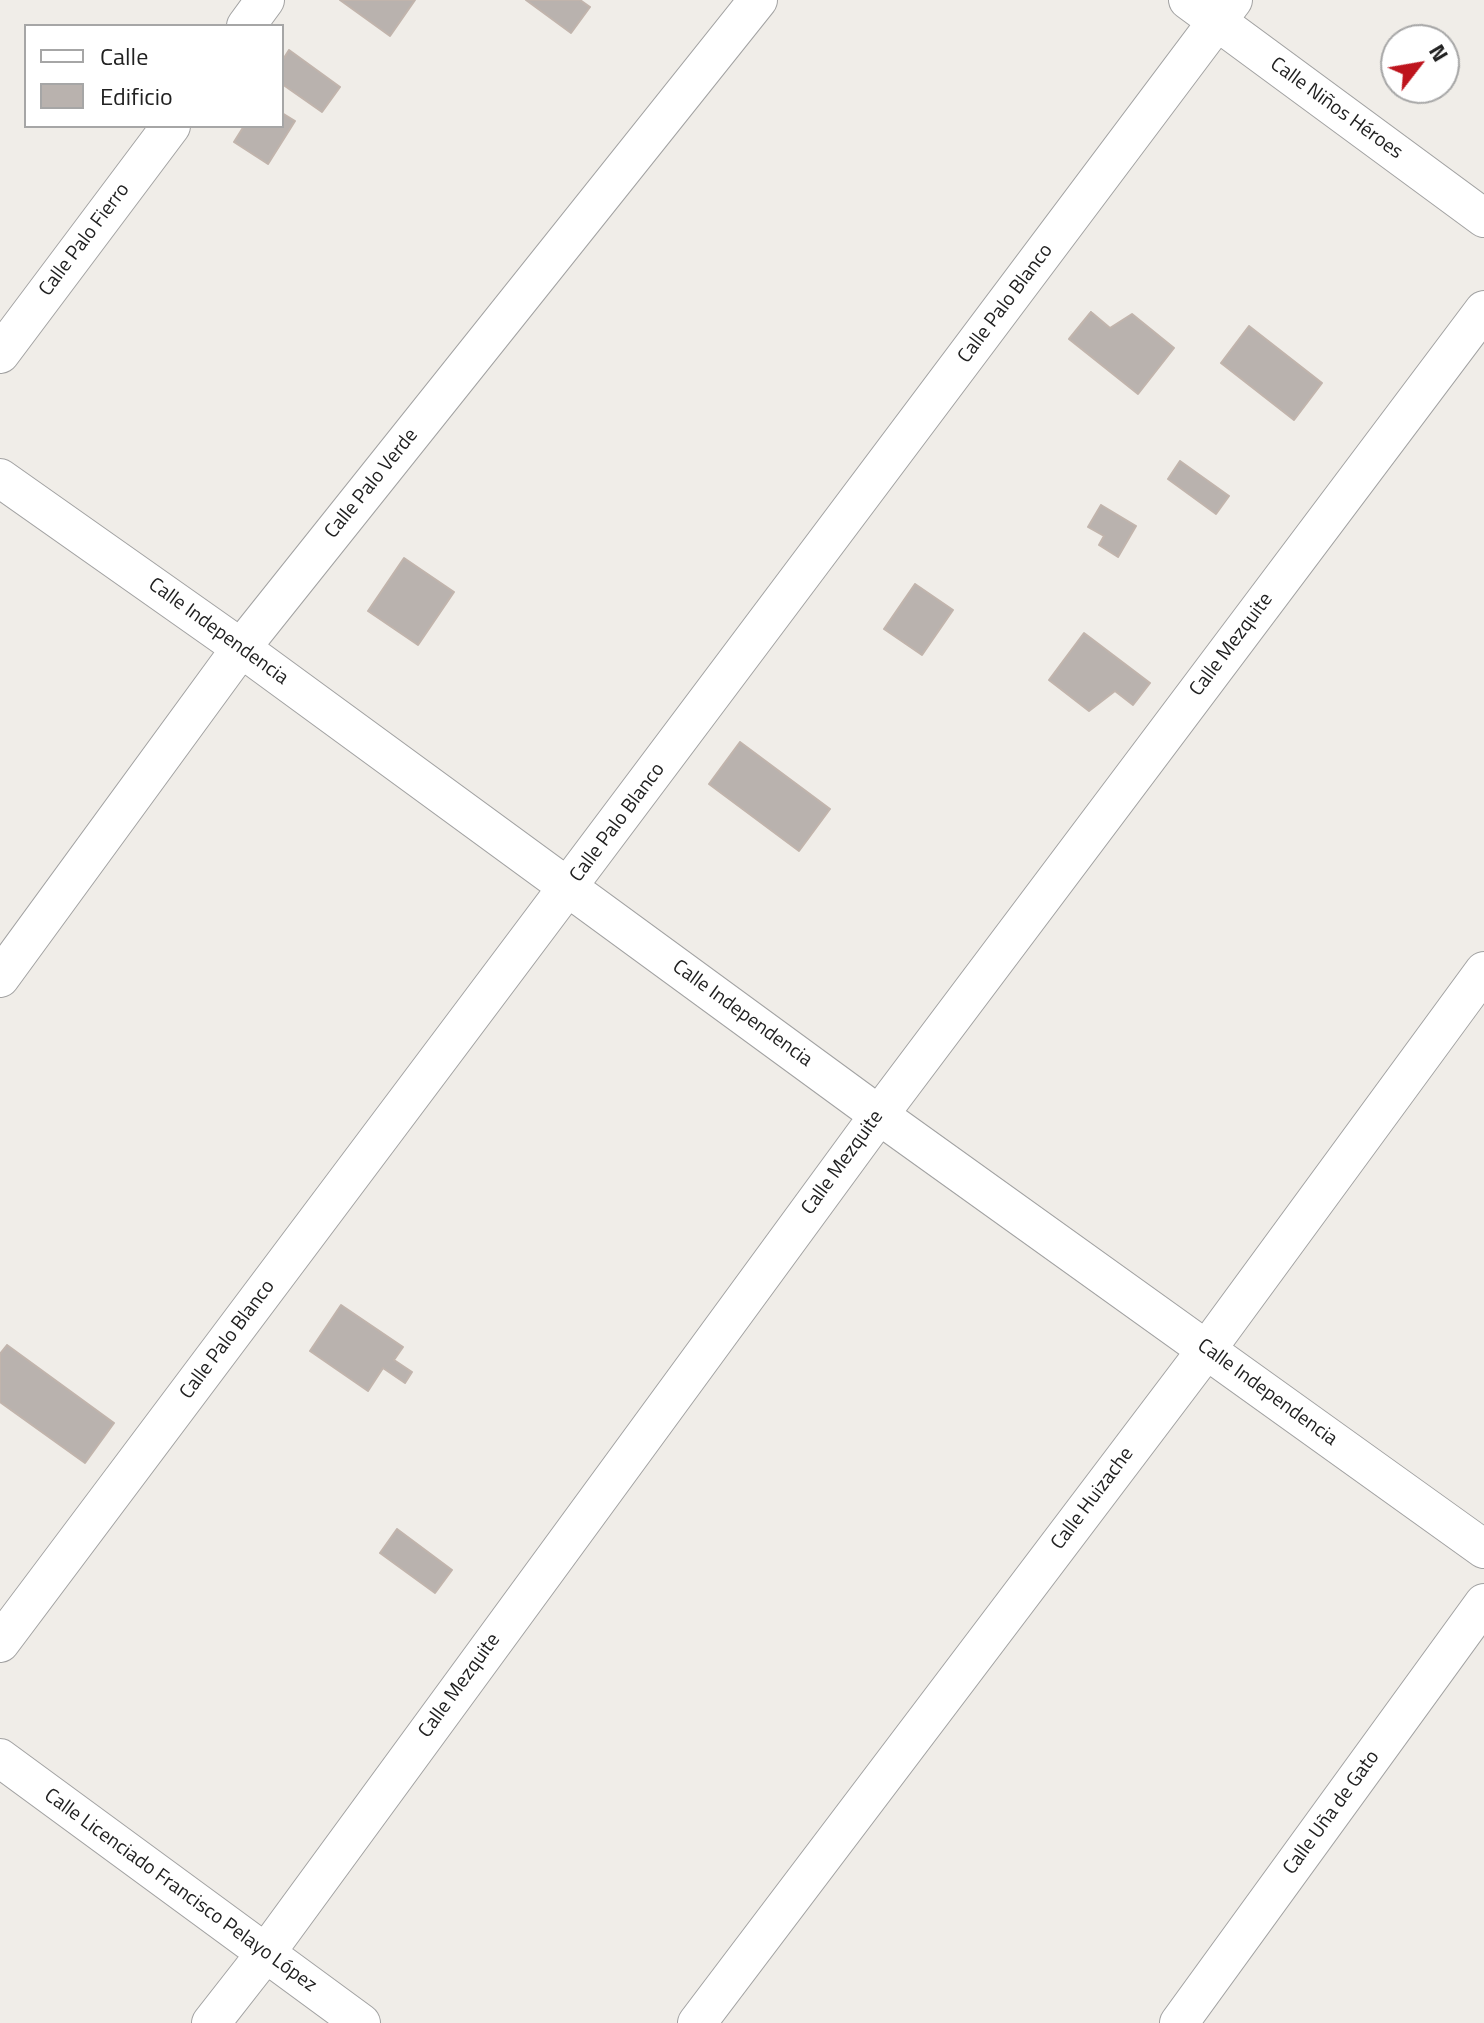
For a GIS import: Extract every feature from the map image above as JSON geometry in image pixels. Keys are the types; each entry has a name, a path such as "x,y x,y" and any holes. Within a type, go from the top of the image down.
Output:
{"street":[{"path":"247,24 265,0"},
{"name":"Calle Palo Verde","path":"0,978 241,648 758,0"},
{"name":"Calle Niños Héroes","path":"1213,7 1484,218"},
{"name":"Calle Palo Blanco","path":"0,1643 570,887 1213,7"},
{"name":"Calle Palo Fierro","path":"0,354 170,128"},
{"name":"Calle Mezquite","path":"211,2023 265,1954 879,1115 1484,310"},
{"name":"Calle Independencia","path":"0,478 241,648 879,1115 1484,1549"},
{"name":"Calle Huizache","path":"697,2023 1207,1349 1484,971"},
{"name":"Calle Uña de Gato","path":"1179,2023 1484,1603"},
{"name":"Calle Licenciado Francisco Pelayo López","path":"0,1758 361,2023"}],"building":[{"path":"340,0 415,0 390,36"},
{"path":"526,0 580,0 590,7 571,33"},
{"path":"289,50 340,87 322,112 284,85 284,58"},
{"path":"284,114 295,121 268,164 234,142 243,128 284,128"},
{"path":"1091,312 1110,328 1132,314 1174,348 1138,394 1069,339"},
{"path":"1249,326 1322,383 1294,420 1221,363"},
{"path":"1180,461 1229,496 1216,514 1168,479"},
{"path":"1101,505 1136,526 1118,557 1099,545 1104,536 1088,527"},
{"path":"404,558 454,592 418,645 368,611"},
{"path":"915,584 953,610 922,655 884,629"},
{"path":"1084,633 1150,683 1133,705 1115,691 1089,711 1049,680"},
{"path":"740,742 830,809 799,851 709,784"},
{"path":"341,1305 403,1347 394,1360 412,1372 405,1383 383,1368 368,1391 310,1351"},
{"path":"7,1345 114,1423 85,1463 0,1402 0,1354"},
{"path":"397,1529 452,1570 435,1593 380,1553"}]}
